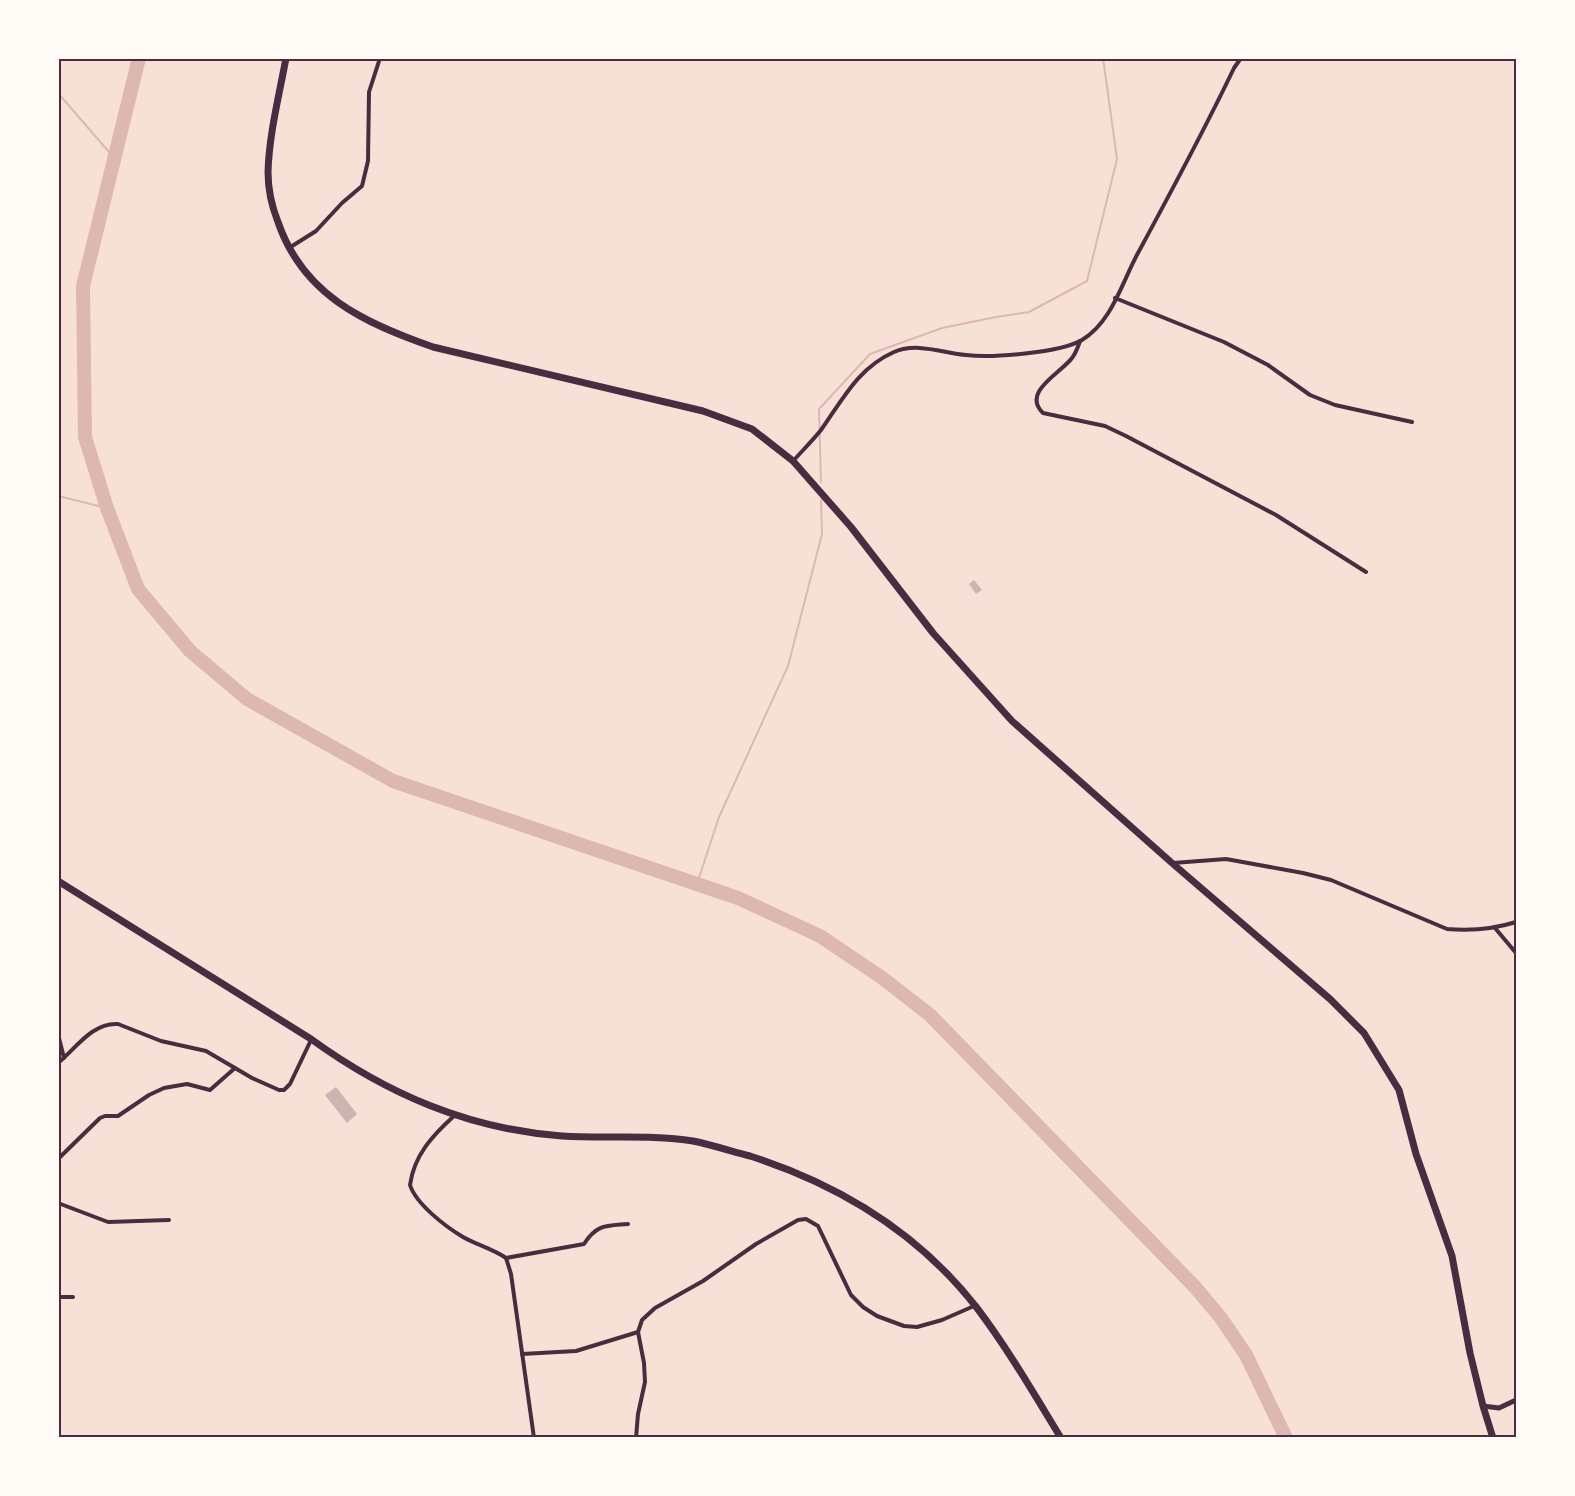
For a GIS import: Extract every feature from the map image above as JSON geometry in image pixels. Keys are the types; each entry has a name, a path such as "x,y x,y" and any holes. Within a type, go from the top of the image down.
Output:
{"main road":[{"path":"286,58 268,175 273,209 284,241 306,274 336,303 368,321 432,347 714,414 752,429 793,461 851,526 933,633 1020,728 1330,999 1364,1033 1399,1090 1416,1154 1452,1256 1483,1406 1493,1437"},
{"path":"58,881 311,1039 346,1065 412,1100 454,1116 520,1130 562,1136 625,1136 694,1141 728,1149 791,1170 825,1184 856,1201 904,1235 935,1262 975,1306 1018,1368 1061,1437"}],"street":[{"path":"289,248 316,231 342,203 362,186 368,161 369,92 380,58"},
{"path":"793,461 820,431 853,382 874,364 896,351 919,348 979,356 1052,349 1080,341 1094,331 1105,317 1241,58"},
{"path":"1115,298 1224,342 1268,365 1310,395 1335,405 1412,422"},
{"path":"1080,341 1072,358 1040,389 1036,403 1043,413 1105,426 1276,515 1366,572"},
{"path":"1172,863 1226,859 1303,873 1331,880 1442,928 1460,930 1495,928 1516,922"},
{"path":"1495,928 1516,953"},
{"path":"58,1063 90,1033 100,1026 110,1024 140,1031 161,1041 206,1051 273,1089 284,1090 290,1084 311,1039"},
{"path":"58,1034 64,1058"},
{"path":"58,1159 102,1117 118,1116 149,1095 164,1088 187,1084 210,1090 236,1068"},
{"path":"454,1116 432,1136 421,1154 411,1178 411,1189 423,1205 463,1237 494,1250 506,1258 511,1274 534,1437"},
{"path":"58,1203 108,1222 169,1220"},
{"path":"636,1437 645,1382 638,1332 642,1320 655,1308 703,1281 756,1244 798,1220 806,1219 819,1226 851,1295 877,1316 904,1326 916,1326 942,1320 975,1306"},
{"path":"506,1258 584,1244 595,1230 628,1224"},
{"path":"58,1297 73,1297"},
{"path":"522,1354 576,1351 638,1332"},
{"path":"1483,1406 1499,1408 1516,1400"}],"building":[{"path":"974,580 982,590 976,594 969,584"},
{"path":"336,1087 357,1114 347,1123 325,1095"}],"waterway":[{"path":"139,58 83,286 85,437 107,508 138,589 190,651 247,699 393,781 738,898 820,936 881,977 930,1015 1195,1287 1221,1318 1246,1355 1286,1438"},
{"path":"821,482 819,409 870,354 942,328 1029,312 1087,281 1117,159 1103,58"},
{"path":"58,93 115,159"},
{"path":"58,496 107,508"},
{"path":"697,884 719,817 788,666 822,534 821,500"}]}
